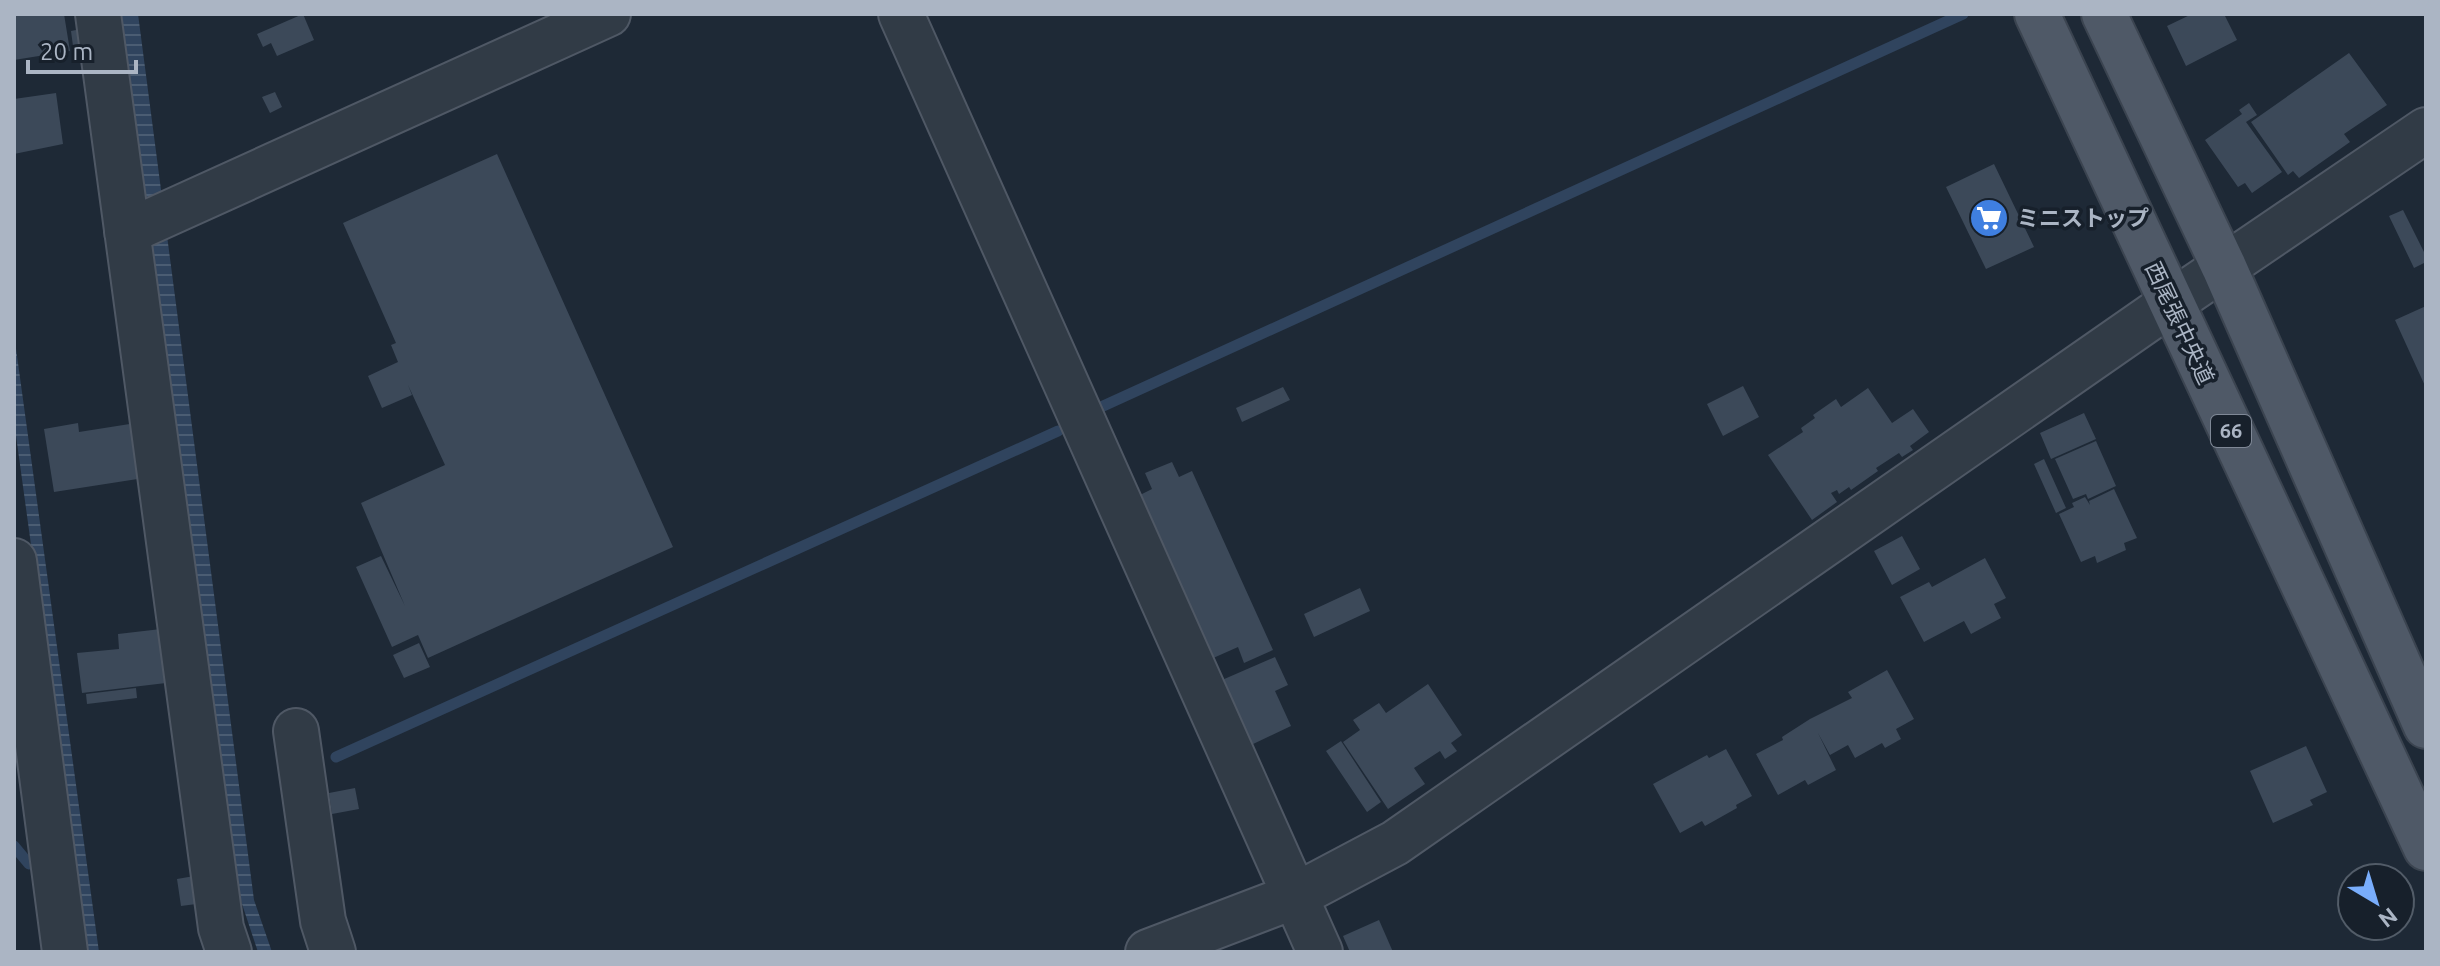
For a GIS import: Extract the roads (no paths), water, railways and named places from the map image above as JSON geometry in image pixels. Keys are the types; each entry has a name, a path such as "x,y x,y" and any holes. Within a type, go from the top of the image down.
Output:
{"main road":[{"name":"西尾張中央道","path":"2037,14 2426,848"},
{"path":"2104,14 2224,267 2426,726"}],"street":[{"path":"98,14 149,222 221,928 229,952"},
{"path":"149,222 608,14"},
{"path":"901,14 1320,952"},
{"path":"1148,952 1295,896 1395,843 2171,303 2426,130"},
{"path":"14,561 65,952"},
{"path":"296,731 323,921 333,952"}],"water":[{"path":"120,14 138,14 254,900 272,952 258,952 241,901"},
{"path":"14,334 99,952 87,952 14,421"}],"waterway":[{"path":"1101,407 1963,14"},
{"path":"336,757 1058,431"},
{"path":"14,846 29,864"}],"place":[{"name":"ミニストップ","path":"1989,218"}]}
